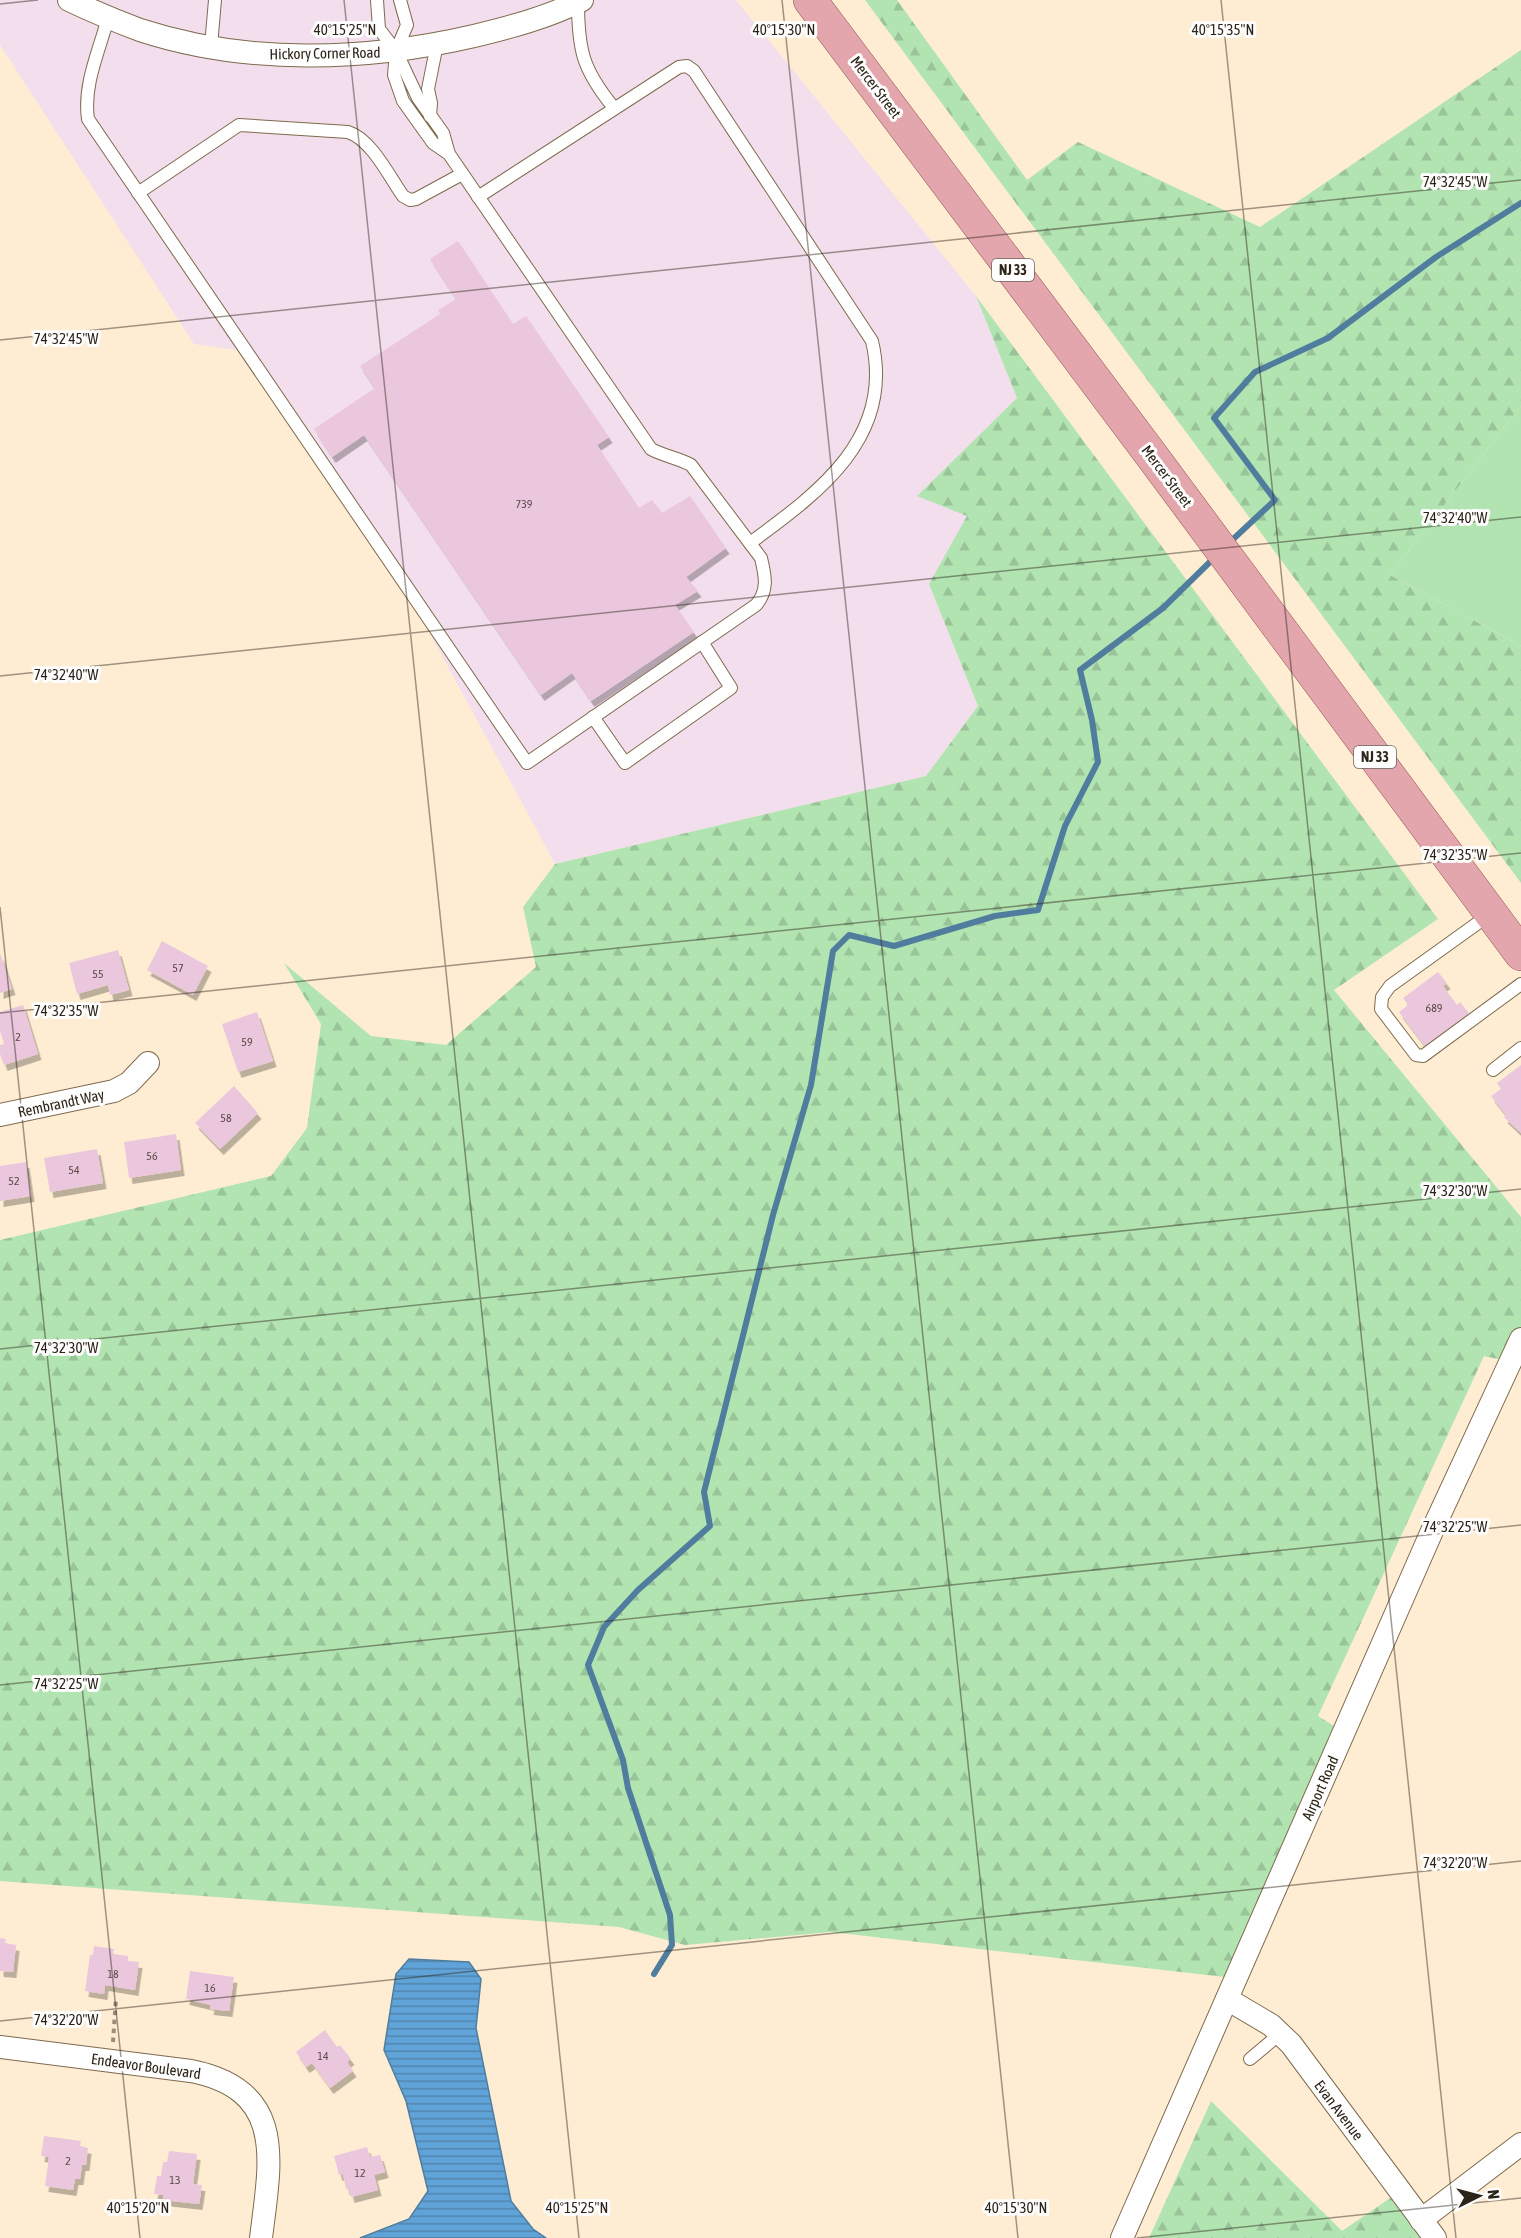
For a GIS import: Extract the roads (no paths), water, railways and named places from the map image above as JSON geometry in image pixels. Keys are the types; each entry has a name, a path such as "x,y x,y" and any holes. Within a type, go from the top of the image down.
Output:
{"main road":[{"name":"Mercer Street","path":"810,0 1521,954"}],"street":[{"name":"Hickory Corner Road","path":"69,0 108,18 171,38 264,54 314,55 396,51 438,44 522,23 580,1"},
{"name":"Rembrandt Way","path":"0,1115 114,1091 129,1083 148,1063"},
{"name":"Airport Road","path":"1122,2238 1432,1531 1521,1339"},
{"name":"Evan Avenue","path":"1227,1999 1264,2020 1281,2033 1435,2238"},
{"name":"Endeavor Boulevard","path":"0,2047 191,2071 212,2076 234,2087 255,2107 267,2138 269,2163 261,2238"},
{"path":"1421,2220 1521,2144"}],"lane":[{"path":"211,46 215,0"},
{"path":"108,18 89,84 86,104 88,119 526,762 756,604 766,590 765,574 761,558 691,465 651,449 462,174 449,154 443,133 408,81 405,67 396,51 379,29 377,0"},
{"path":"400,0 407,25 396,51 394,75 403,101 433,143 449,154"},
{"path":"580,1 578,32 581,51 593,82 614,108"},
{"path":"430,116 431,104 428,89 438,44"},
{"path":"478,197 679,67 687,66 694,71 872,341 875,355 876,381 869,419 861,438 825,484 798,508 750,543"},
{"path":"138,193 239,125 348,132 356,135 365,141 402,196 410,200 462,174"},
{"path":"593,717 625,763 731,688 702,642"},
{"path":"1491,914 1390,986 1382,997 1381,1009 1416,1055 1423,1056 1521,984"},
{"path":"1493,1070 1521,1048"},
{"path":"1250,2059 1281,2033"}],"water":[{"path":"409,1959 469,1962 481,1979 476,2028 511,2201 533,2229 546,2238 360,2238 409,2219 428,2191 406,2101 384,2050 396,1974"}],"waterway":[{"path":"1229,543 1275,500 1214,418 1255,372 1328,338 1436,257 1521,203"},
{"path":"654,1974 672,1945 670,1915 628,1788 623,1760 588,1665 604,1627 638,1590 710,1526 704,1492 773,1215 811,1085 833,951 849,935 894,946 995,916 1038,910 1065,826 1098,762 1092,720 1080,670 1163,608 1215,557"}]}
